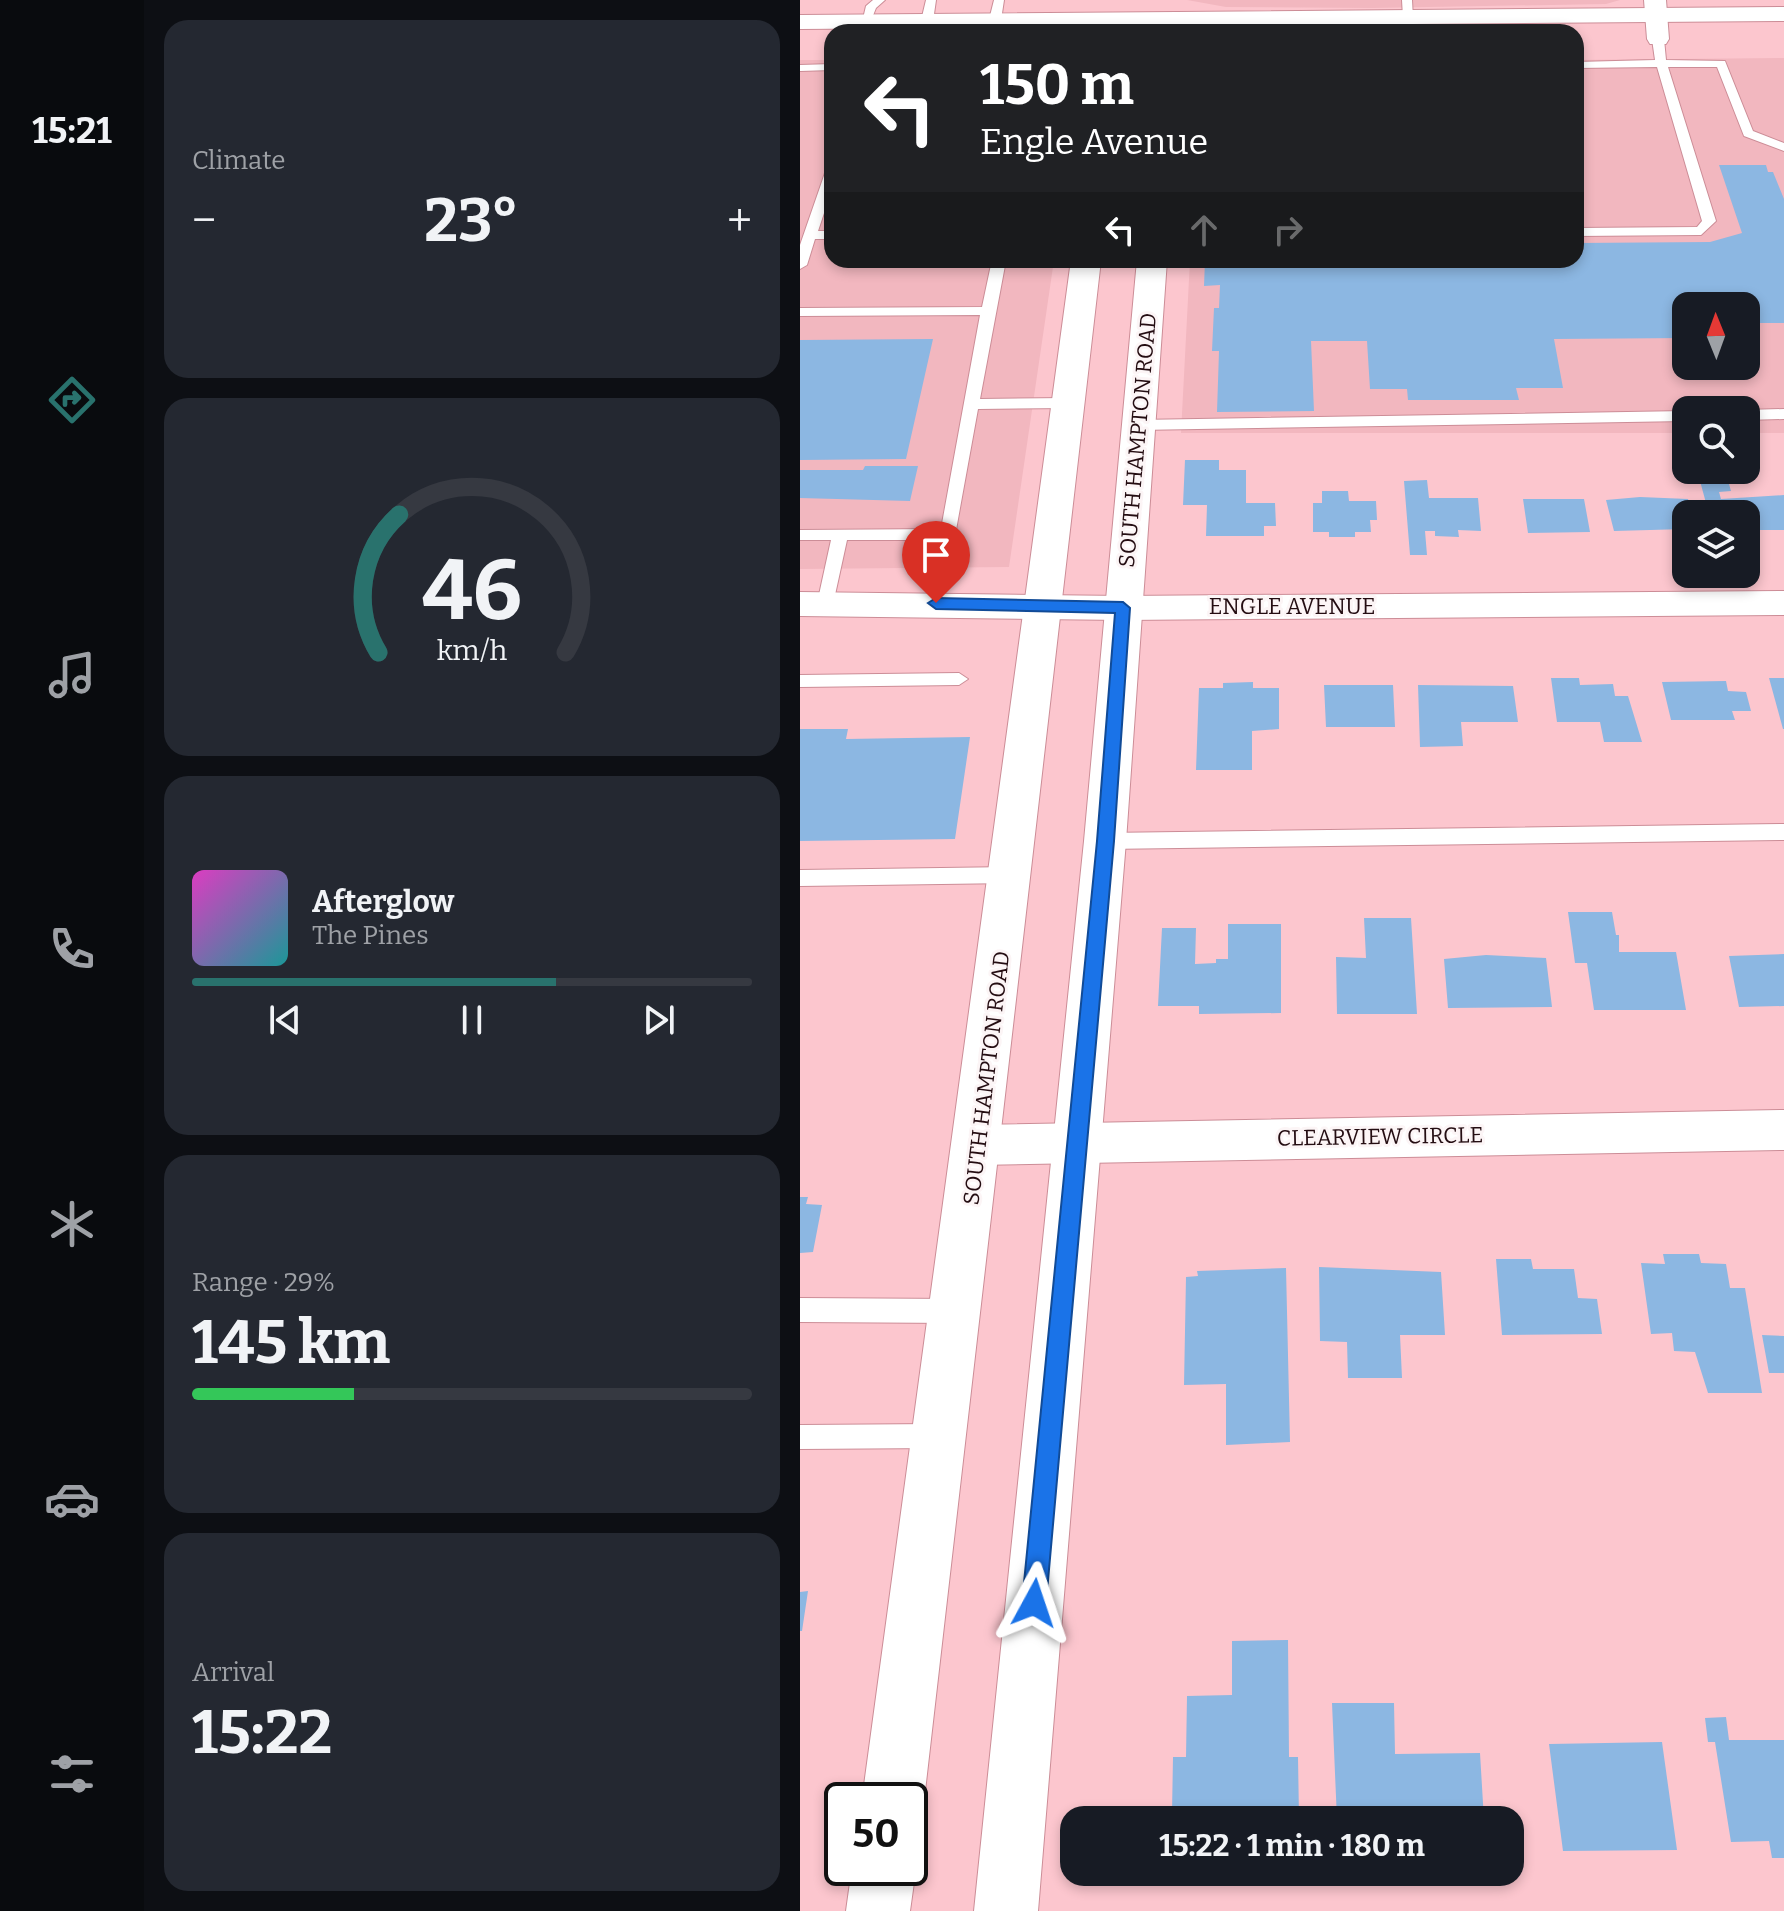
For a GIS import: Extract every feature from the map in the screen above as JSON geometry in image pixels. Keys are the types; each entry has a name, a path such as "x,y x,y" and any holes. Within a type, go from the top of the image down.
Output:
{"main road":[{"path":"800,22 866,21 929,10 1172,17 1408,9 1784,39"},
{"path":"1584,39 1784,14"},
{"path":"800,45 824,45"},
{"name":"SOUTH HAMPTON ROAD","path":"895,1782 959,1311 975,1145 1012,875 1085,268"},
{"name":"SOUTH HAMPTON ROAD","path":"1006,1911 1105,841 1151,268"},
{"path":"878,1911 881,1886"}],"street":[{"name":"ENGLE AVENUE","path":"812,604 936,603 1123,608 1784,603"},
{"name":"CLEARVIEW CIRCLE","path":"975,1145 1784,1130"}],"lane":[{"path":"866,21 871,6 880,0"},
{"path":"1584,62 1658,30"},
{"path":"1658,30 1721,63 1748,133 1781,147 1784,163"},
{"path":"1584,232 1701,231 1709,221 1658,30"},
{"path":"800,68 824,67"},
{"path":"800,265 824,195"},
{"path":"811,235 824,235"},
{"path":"936,603 997,268"},
{"path":"800,312 988,311"},
{"path":"972,404 1067,403"},
{"path":"1760,415 1784,414"},
{"path":"1138,425 1672,416"},
{"path":"800,535 948,534"},
{"path":"812,604 840,535"},
{"path":"800,681 959,679"},
{"path":"1105,841 1784,832"},
{"path":"800,878 1012,875"},
{"path":"800,1310 959,1311"},
{"path":"800,1437 942,1436"}],"shaded area":[{"path":"1187,0 1620,0 1606,4 1372,8 1226,7"},
{"path":"1784,58 1784,433 1760,433 1760,396 1672,396 1672,433 1181,433 1190,268 1584,268 1584,60"},
{"path":"800,60 824,60 824,268 1053,268 1009,567 800,569"}],"building":[{"path":"1719,165 1766,165 1768,172 1773,172 1784,199 1784,323 1760,323 1760,292 1672,292 1672,338 1554,339 1563,388 1516,388 1519,400 1408,400 1407,389 1370,389 1367,341 1311,341 1314,411 1217,412 1219,351 1212,351 1214,308 1219,308 1220,285 1204,286 1205,268 1584,268 1584,243 1710,242 1742,233"},
{"path":"933,339 906,459 800,460 800,340"},
{"path":"1185,460 1219,460 1219,470 1246,470 1246,503 1275,503 1276,526 1264,526 1264,536 1206,536 1207,505 1183,505"},
{"path":"865,466 918,466 910,501 800,498 800,470 863,470"},
{"path":"1427,480 1429,498 1478,498 1481,531 1458,530 1459,537 1435,536 1435,531 1425,531 1427,555 1410,555 1404,481"},
{"path":"1701,484 1729,484 1731,491 1719,492 1721,499 1784,495 1784,530 1760,530 1760,500 1705,500"},
{"path":"1322,491 1348,491 1349,501 1376,501 1377,520 1370,520 1371,532 1355,532 1355,537 1329,537 1329,532 1313,532 1313,503 1322,503"},
{"path":"1640,497 1688,500 1672,500 1672,529 1614,531 1606,500"},
{"path":"1523,499 1584,499 1590,532 1528,533"},
{"path":"1551,678 1579,678 1580,685 1613,684 1615,696 1628,696 1642,742 1604,742 1600,722 1557,722"},
{"path":"1769,678 1784,678 1784,729 1783,729"},
{"path":"1726,681 1728,691 1746,692 1751,711 1732,711 1735,720 1671,720 1662,682"},
{"path":"1253,682 1253,688 1279,688 1279,729 1252,731 1252,770 1196,770 1199,688 1223,688 1223,683"},
{"path":"1324,685 1393,685 1395,727 1326,727"},
{"path":"1418,685 1513,686 1518,722 1461,722 1463,746 1420,747"},
{"path":"800,729 848,729 846,739 970,737 955,839 800,841"},
{"path":"1568,912 1612,912 1616,935 1619,935 1619,952 1676,952 1686,1010 1594,1010 1587,963 1575,963"},
{"path":"1364,918 1411,918 1417,1014 1337,1014 1336,957 1366,958"},
{"path":"1228,924 1281,924 1281,1013 1199,1014 1199,1006 1158,1006 1162,928 1196,928 1195,964 1216,963 1216,959 1228,959"},
{"path":"1784,954 1784,1006 1739,1007 1729,956"},
{"path":"1486,955 1546,958 1552,1007 1448,1008 1444,959"},
{"path":"800,1197 808,1197 806,1204 822,1205 813,1252 800,1253"},
{"path":"1663,1254 1699,1254 1701,1263 1726,1264 1730,1288 1745,1288 1762,1393 1708,1393 1695,1352 1674,1351 1672,1333 1651,1334 1641,1263 1665,1264"},
{"path":"1496,1259 1531,1259 1533,1269 1574,1269 1578,1298 1597,1299 1602,1334 1502,1335"},
{"path":"1319,1267 1441,1272 1445,1335 1400,1335 1402,1378 1348,1378 1347,1342 1320,1341"},
{"path":"1286,1268 1290,1442 1226,1445 1226,1384 1184,1385 1186,1277 1198,1276 1197,1271"},
{"path":"1762,1335 1784,1336 1784,1373 1769,1373"},
{"path":"808,1591 802,1631 800,1631 800,1592"},
{"path":"1288,1640 1289,1757 1298,1757 1299,1806 1172,1806 1173,1757 1186,1757 1187,1696 1232,1695 1232,1641"},
{"path":"1332,1703 1394,1703 1395,1754 1480,1753 1483,1806 1336,1806"},
{"path":"1726,1717 1729,1740 1784,1740 1784,1858 1772,1858 1769,1841 1731,1842 1715,1742 1708,1742 1705,1718"},
{"path":"1662,1742 1677,1850 1563,1851 1549,1744"}],"route":[{"path":"936,603 1123,608 1105,841 1034,1603"}]}
